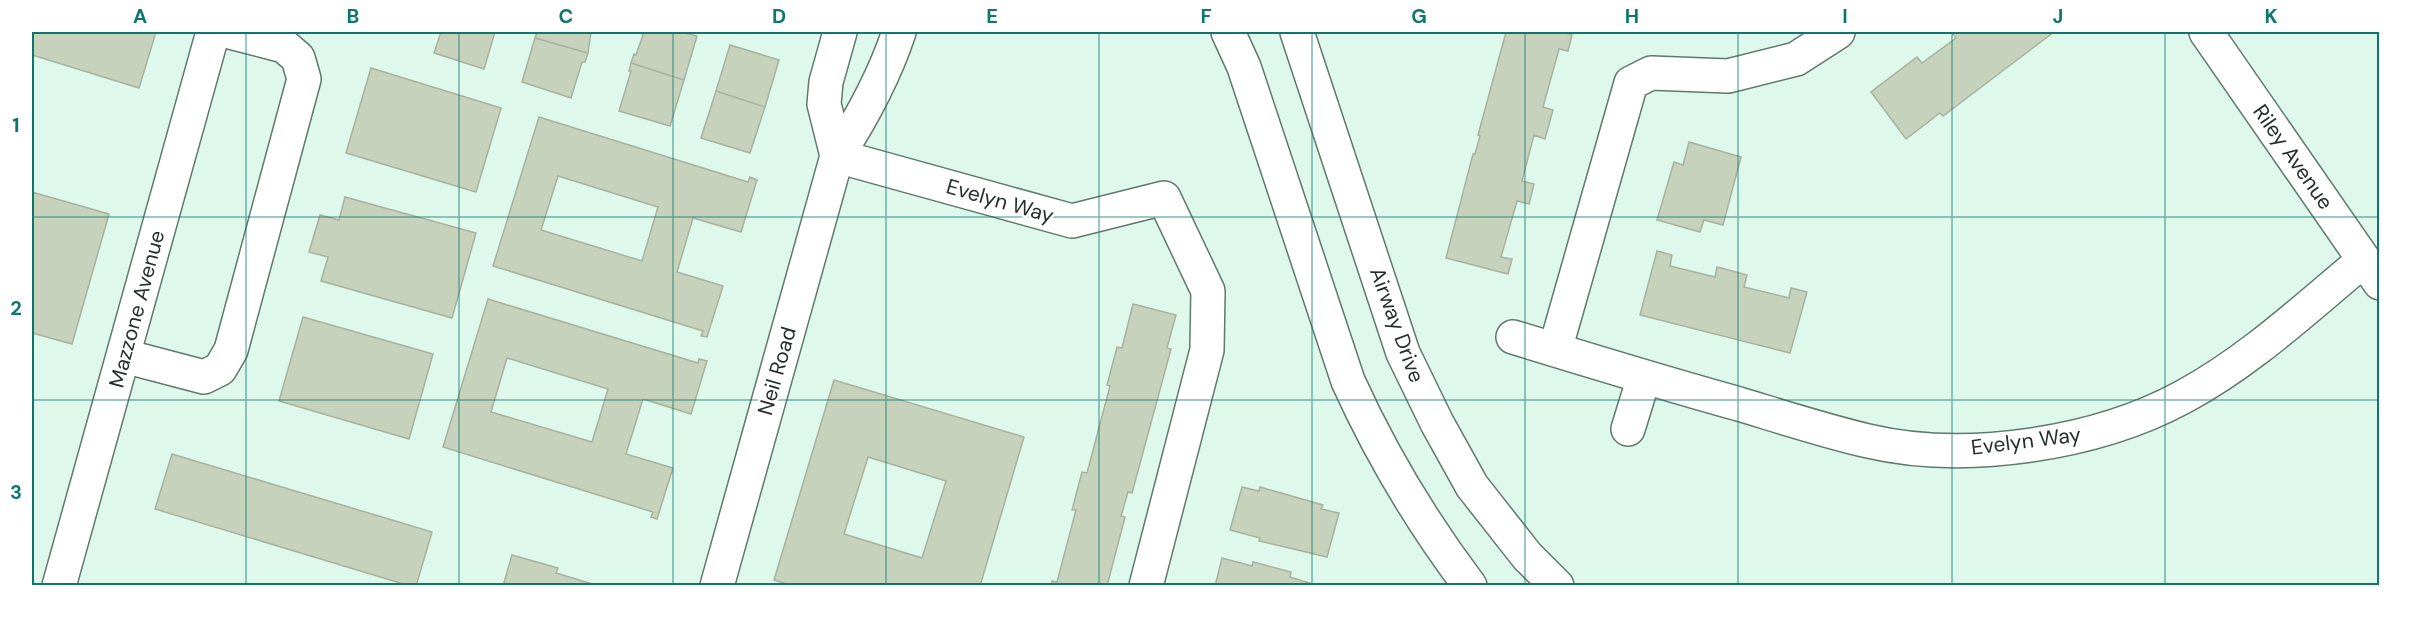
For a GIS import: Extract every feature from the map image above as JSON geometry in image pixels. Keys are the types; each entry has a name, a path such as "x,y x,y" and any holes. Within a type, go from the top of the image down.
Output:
{"street":[{"name":"Mazzone Avenue","path":"59,585 213,32"},
{"path":"124,356 204,377 220,369 231,350 304,79 298,58 284,46 230,32"},
{"name":"Neil Road","path":"837,156 825,104 826,82 840,32"},
{"name":"Neil Road","path":"722,584 837,156 864,114 889,61 899,32"},
{"path":"1228,32 1244,67 1348,381 1368,426 1405,492 1434,538 1470,585"},
{"name":"Airway Drive","path":"1296,32 1403,353 1437,423 1472,486 1527,556 1557,585"},
{"path":"1306,32 1319,98"},
{"path":"1556,350 1631,83 1651,72 1728,76 1796,58 1838,32"},
{"name":"Riley Avenue","path":"2206,32 2372,272"},
{"name":"Evelyn Way","path":"837,156 1071,221 1164,198 1208,291 1207,351 1146,585"},
{"name":"Evelyn Way","path":"1513,337 1870,442 1937,450 1998,449 2063,440 2123,423 2191,392 2237,365 2372,272"},
{"path":"1628,429 1644,377"}],"building":[{"path":"32,32 156,32 139,88 32,55"},
{"path":"441,32 495,32 484,69 434,53"},
{"path":"537,32 591,32 588,53 535,38"},
{"path":"644,32 681,32 697,36 684,80 631,63"},
{"path":"1506,32 1563,32 1572,35 1568,51 1559,49 1543,107 1553,110 1545,139 1534,135 1522,181 1534,184 1529,204 1517,201 1501,257 1512,259 1508,274 1446,258"},
{"path":"1951,32 2054,32 1943,116 1940,113 1906,139 1871,92 1917,57 1922,63 1956,38"},
{"path":"535,38 588,53 585,62 582,62 571,98 522,82"},
{"path":"730,45 779,60 765,107 716,91"},
{"path":"631,63 684,80 670,126 619,111 631,71 629,71"},
{"path":"371,68 501,108 476,192 346,153"},
{"path":"716,91 765,107 750,153 701,138"},
{"path":"539,117 748,182 750,177 757,180 741,232 693,218 677,272 723,286 707,337 701,336 703,331 493,266","holes":["558,176 658,207 642,261 541,230"]},
{"path":"1689,142 1741,157 1723,225 1704,220 1700,232 1657,220 1674,162 1683,165"},
{"path":"32,192 109,214 72,344 32,333"},
{"path":"345,197 476,233 452,318 321,281 328,257 309,252 320,215 339,220"},
{"path":"1657,251 1672,255 1670,266 1715,277 1717,267 1747,275 1744,287 1789,298 1791,288 1807,292 1790,353 1640,315"},
{"path":"488,299 698,363 699,359 707,361 691,414 643,399 626,454 673,468 657,519 651,517 653,512 443,447","holes":["507,358 608,389 592,442 491,412"]},
{"path":"1133,304 1176,315 1167,348 1171,349 1132,493 1128,492 1121,516 1125,517 1107,586 1051,586 1052,581 1057,582 1076,510 1072,510 1082,472 1087,473 1110,386 1107,385 1117,347 1122,348"},
{"path":"303,317 433,354 409,439 279,401"},
{"path":"834,380 1024,437 980,586 792,586 774,580","holes":["868,457 946,481 922,558 844,534"]},
{"path":"172,454 432,532 416,586 155,509"},
{"path":"1242,487 1259,491 1260,487 1323,505 1321,509 1339,513 1327,557 1259,541 1260,538 1230,530"},
{"path":"512,555 558,568 556,573 599,586 503,586"},
{"path":"1222,558 1252,566 1253,562 1291,572 1290,577 1319,586 1215,586"}]}
